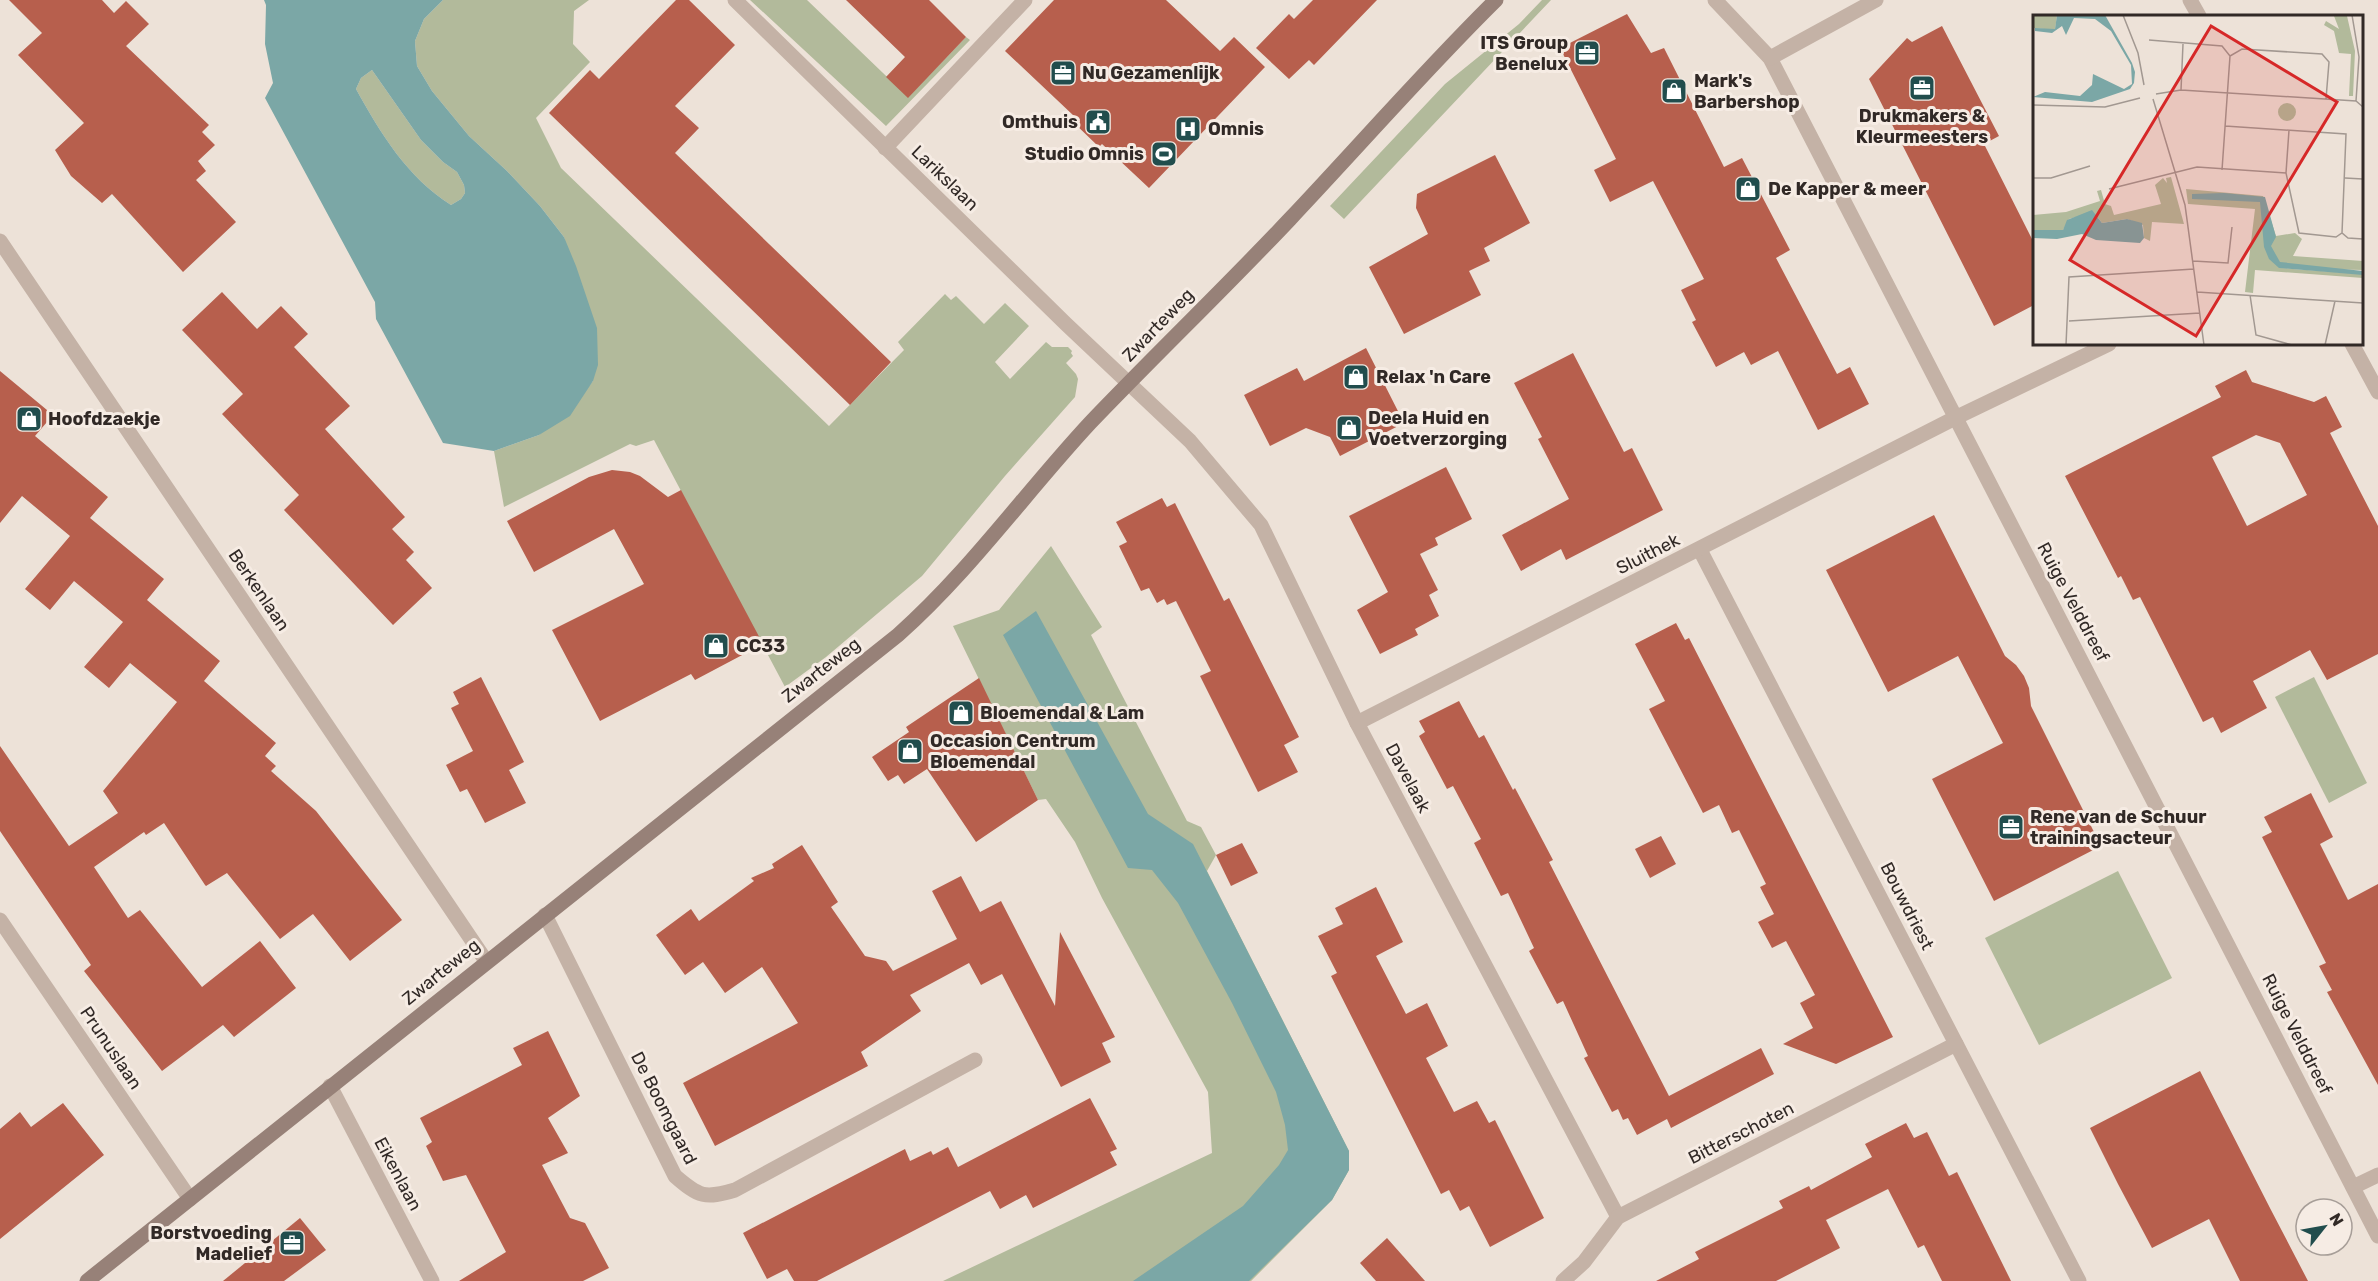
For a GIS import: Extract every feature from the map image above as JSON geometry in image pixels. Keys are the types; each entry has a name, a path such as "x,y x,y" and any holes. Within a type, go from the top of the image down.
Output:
{"street":[{"name":"Larikslaan","path":"735,0 1129,383"},
{"path":"885,148 1024,0"},
{"name":"Zwarteweg","path":"87,1281 928,608 963,572 1047,471 1129,383 1288,221 1496,0"},
{"name":"Ruige Velddreef","path":"1715,0 1770,58 2378,1236"},
{"path":"1770,58 1876,0"},
{"path":"2190,0 2198,15"},
{"name":"Berkenlaan","path":"0,242 486,961"},
{"name":"Sluithek","path":"1357,723 1955,418 2107,345"},
{"path":"2353,345 2378,392"},
{"name":"Davelaak","path":"1129,383 1190,441 1261,525 1357,723 1618,1218"},
{"name":"Bouwdriest","path":"1700,550 2079,1281"},
{"name":"De Boomgaard","path":"545,915 675,1176 692,1191 712,1197 735,1190 975,1059"},
{"name":"Prunuslaan","path":"0,920 190,1199"},
{"name":"Bitterschoten","path":"1563,1281 1584,1262 1618,1218 1956,1044"},
{"name":"Eikenlaan","path":"330,1086 432,1281"},
{"path":"2353,1187 2378,1174"}],"green space":[{"path":"443,0 589,0 574,11 573,44 590,62 536,118 561,168 829,426 904,350 898,342 945,294 951,300 956,296 984,324 1005,303 1029,326 995,362 1010,379 1046,342 1052,347 1068,347 1072,351 1073,356 1066,363 1078,379 1075,397 1005,476 922,576 826,657 785,687 654,440 636,446 630,444 504,507 494,451 539,435 581,396 593,381 564,237 540,206 469,136 432,91 417,66 415,41 424,19"},
{"path":"750,0 807,0 908,97 966,37 970,40 886,126"},
{"path":"1542,0 1551,0 1344,219 1330,206 1445,84 1519,24"},
{"path":"372,70 421,140 443,162 457,172 464,185 465,193 461,199 451,205 435,194 408,168 385,138 356,89 361,78"},
{"path":"1051,546 1102,627 1091,635 1187,821 1201,827 1216,855 1207,871 1349,1151 1349,1170 1332,1200 1251,1281 943,1281 1212,1153 1208,1092 1102,898 1075,842 1046,799 1038,800 953,626 999,610"},
{"path":"2314,677 2367,783 2329,803 2275,697"},
{"path":"2118,871 2172,978 2039,1045 1985,938"}],"water":[{"path":"264,0 443,0 424,19 415,41 417,66 432,91 469,136 540,206 564,237 597,328 598,365 593,381 570,416 539,435 494,451 443,443 376,319 375,302 265,98 273,83 265,44 266,5","holes":["372,70 421,140 443,162 457,172 464,185 465,193 461,199 451,205 435,194 408,168 385,138 356,89 361,78"]},
{"path":"1036,611 1148,814 1193,844 1349,1151 1349,1170 1332,1200 1249,1281 1133,1281 1243,1206 1279,1165 1288,1150 1285,1125 1276,1092 1232,1003 1178,903 1152,870 1128,868 1003,635"}],"building":[{"path":"9,0 102,0 114,13 126,1 149,24 126,46 209,125 202,132 215,145 198,161 206,171 196,180 236,222 183,272 112,194 102,203 71,176 55,150 84,123 18,55 42,33"},
{"path":"676,0 689,0 735,45 675,106 699,128 675,153 891,362 850,405 549,113 590,70 599,79"},
{"path":"846,0 929,0 966,37 908,98 886,77 905,57"},
{"path":"1054,0 1166,0 1220,51 1234,37 1265,67 1149,188 1102,144 1099,147 1071,120 1074,116 1005,51"},
{"path":"1313,0 1377,0 1314,65 1309,60 1289,79 1256,48 1289,14 1294,19"},
{"path":"1627,14 1651,53 1664,48 1724,167 1742,158 1790,250 1776,258 1837,374 1850,367 1869,404 1818,430 1778,351 1751,365 1744,352 1716,367 1692,322 1696,320 1681,290 1704,279 1653,181 1610,202 1594,170 1616,159 1560,48"},
{"path":"1942,26 1999,136 1984,144 2033,241 2033,306 1994,326 1869,79 1907,38 1912,42"},
{"path":"1495,155 1530,223 1484,248 1490,261 1469,271 1481,295 1404,334 1369,267 1428,234 1416,208 1417,194"},
{"path":"222,292 257,329 281,306 308,334 294,347 350,406 325,429 405,517 392,529 414,552 406,560 432,588 393,625 284,510 299,495 222,414 243,394 182,330"},
{"path":"1366,348 1404,423 1340,456 1330,437 1306,428 1270,446 1244,395 1297,368 1304,381"},
{"path":"1573,353 1624,452 1632,448 1663,510 1566,560 1561,549 1521,571 1502,535 1569,499 1538,439 1542,437 1514,383"},
{"path":"2246,370 2252,382 2314,402 2326,396 2342,427 2330,433 2378,526 2378,654 2327,680 2310,650 2253,681 2267,708 2221,733 2213,717 2203,722 2140,597 2133,600 2121,576 2118,578 2065,476 2221,397 2215,386","holes":["2256,435 2280,443 2307,495 2247,526 2212,457"]},
{"path":"0,371 53,415 35,436 108,497 90,518 164,579 147,600 220,661 204,681 276,743 265,756 276,766 271,771 316,811 402,920 350,961 313,914 280,939 227,873 205,885 164,823 146,835 144,832 94,867 128,918 140,910 202,987 260,941 296,988 234,1037 223,1025 162,1071 84,971 91,965 0,831 0,746 69,846 118,813 103,791 177,702 130,663 109,688 84,667 123,622 74,581 50,610 25,589 70,536 22,496 0,523"},
{"path":"1446,467 1472,519 1435,538 1438,545 1420,554 1438,590 1429,595 1439,616 1415,629 1418,635 1380,654 1357,610 1388,592 1349,516"},
{"path":"612,470 630,472 640,476 668,497 681,490 763,644 695,680 691,674 600,721 552,630 644,584 614,529 534,572 507,521 589,477"},
{"path":"1162,498 1167,507 1175,503 1224,601 1229,598 1299,737 1284,745 1298,772 1258,792 1200,676 1211,671 1176,601 1167,605 1164,599 1157,603 1149,588 1141,591 1119,546 1127,542 1116,522"},
{"path":"1934,515 2005,656 2024,676 2029,688 2031,706 2101,846 1994,901 1932,779 2003,743 1958,656 1888,692 1826,570"},
{"path":"1676,623 1685,640 1689,638 1893,1037 1836,1064 1783,1044 1813,1028 1800,1003 1815,995 1786,941 1772,948 1758,922 1774,914 1760,887 1766,884 1739,830 1732,833 1719,805 1703,813 1649,709 1665,701 1635,644"},
{"path":"481,677 524,762 509,770 526,803 485,823 467,789 460,792 446,765 473,751 451,708 459,704 453,692"},
{"path":"979,678 1038,800 976,842 927,769 904,784 898,775 888,781 872,757 909,732 906,727"},
{"path":"1459,701 1479,738 1484,735 1513,790 1515,788 1553,860 1549,862 1669,1096 1761,1048 1774,1074 1671,1128 1667,1119 1637,1135 1628,1118 1623,1120 1618,1109 1612,1112 1584,1058 1588,1056 1563,1001 1557,1004 1529,951 1534,948 1508,893 1501,896 1474,843 1481,839 1453,786 1447,789 1419,736 1425,732 1419,721"},
{"path":"2311,793 2333,837 2320,844 2348,900 2378,884 2378,1085 2327,992 2332,990 2319,966 2326,963 2262,837 2272,832 2264,817"},
{"path":"1661,836 1676,864 1650,878 1635,849"},
{"path":"1242,843 1258,873 1231,886 1216,855"},
{"path":"802,845 838,902 831,907 865,956 886,961 893,971 957,939 932,891 961,876 980,912 1001,901 1055,1006 1060,932 1115,1037 1102,1043 1111,1062 1061,1087 1002,974 981,985 969,963 910,995 921,1011 861,1052 868,1066 715,1146 683,1083 798,1023 762,967 725,993 703,962 685,975 656,935 691,909 699,921 754,881 751,878 774,868 772,864"},
{"path":"1376,887 1403,942 1376,956 1406,1014 1427,1003 1448,1046 1426,1058 1454,1112 1477,1101 1489,1123 1495,1120 1544,1218 1490,1247 1469,1206 1460,1211 1449,1190 1441,1194 1331,976 1337,973 1318,936 1343,924 1335,908"},
{"path":"548,1031 580,1096 548,1118 568,1153 542,1165 570,1218 585,1223 609,1268 583,1281 459,1281 506,1252 466,1175 443,1181 426,1146 432,1142 420,1118 522,1065 513,1048"},
{"path":"2200,1071 2308,1281 2240,1281 2209,1219 2152,1248 2090,1128"},
{"path":"1090,1098 1117,1149 1110,1152 1117,1165 1033,1208 1026,1195 1000,1209 990,1191 817,1281 794,1281 787,1269 767,1279 743,1233 905,1149 910,1161 931,1151 933,1155 948,1147 958,1167"},
{"path":"63,1103 104,1155 0,1239 0,1129 20,1112 31,1127"},
{"path":"1906,1123 1914,1138 1927,1132 1949,1176 1957,1172 2011,1281 1942,1281 1924,1245 1918,1248 1888,1189 1826,1220 1840,1248 1776,1281 1656,1281 1699,1259 1695,1252 1783,1208 1779,1201 1809,1186 1811,1190 1872,1157 1865,1144"},
{"path":"300,1218 326,1250 284,1281 223,1281"},
{"path":"1387,1238 1425,1281 1376,1281 1360,1263"}],"place":[{"name":"ITS Group Benelux","path":"1587,53"},
{"name":"Nu Gezamenlijk","path":"1063,73"},
{"name":"Drukmakers & Kleurmeesters","path":"1922,88"},
{"name":"Mark's Barbershop","path":"1674,91"},
{"name":"Omthuis","path":"1098,122"},
{"name":"Omnis","path":"1188,129"},
{"name":"Studio Omnis","path":"1164,154"},
{"name":"De Kapper & meer","path":"1748,189"},
{"name":"Relax 'n Care","path":"1356,377"},
{"name":"Hoofdzaekje","path":"29,419"},
{"name":"Deela Huid en Voetverzorging","path":"1349,428"},
{"name":"CC33","path":"716,646"},
{"name":"Bloemendal & Lam","path":"961,713"},
{"name":"Occasion Centrum Bloemendal","path":"910,751"},
{"name":"Rene van de Schuur trainingsacteur","path":"2011,827"},
{"name":"Borstvoeding Madelief","path":"292,1243"}]}
